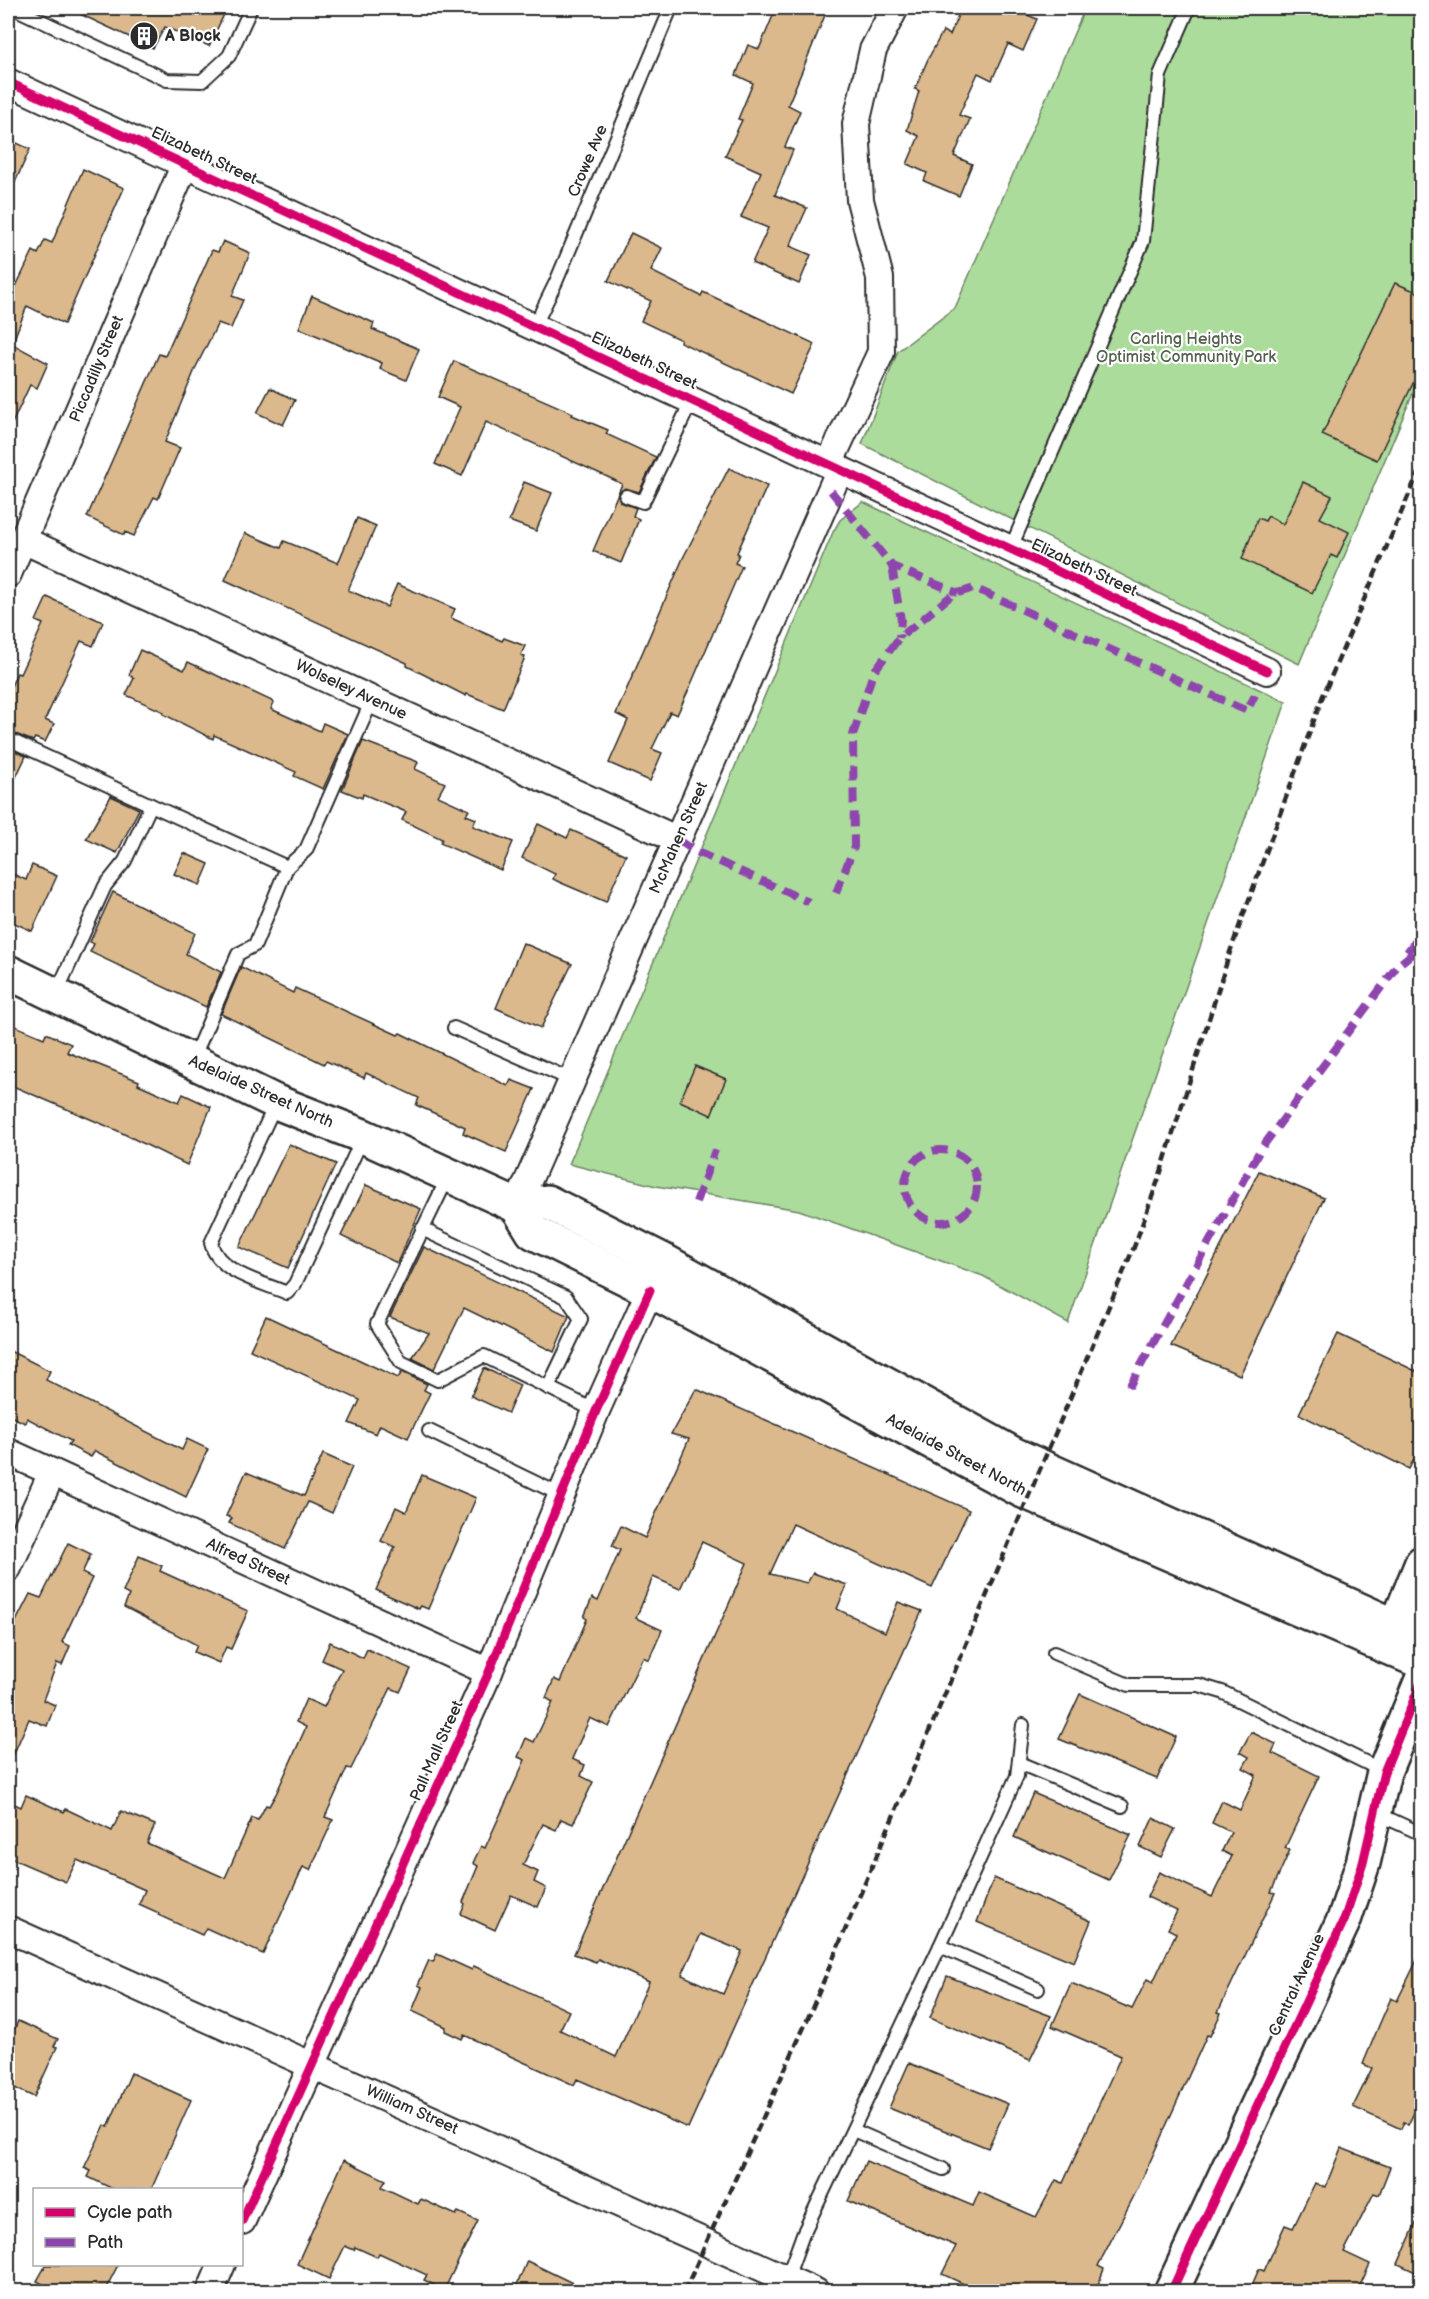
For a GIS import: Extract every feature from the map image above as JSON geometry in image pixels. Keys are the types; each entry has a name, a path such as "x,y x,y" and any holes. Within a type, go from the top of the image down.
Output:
{"main road":[{"name":"Adelaide Street North","path":"8,972 276,1102 450,1173 518,1206 547,1203 664,1261 1013,1454 1402,1637 1422,1662"},
{"name":"Adelaide Street North","path":"518,1206 532,1232 650,1290 1021,1490 1402,1637"},
{"path":"1402,1637 1422,1563"},
{"name":"Central Avenue","path":"1172,2292 1344,1920 1363,1863 1384,1772 1422,1680"}],"street":[{"name":"McMahen Street","path":"518,1206 678,840 881,352 880,278 860,200 856,124 873,51 895,8"},
{"name":"Elizabeth Street","path":"8,82 692,400 1267,671"},
{"name":"Piccadilly Street","path":"8,574 185,164"},
{"name":"Wolseley Avenue","path":"23,540 678,840"},
{"name":"Pall Mall Street","path":"243,2219 489,1672 596,1411 650,1290"},
{"name":"Alfred Street","path":"8,1452 489,1672"},
{"path":"8,1568 52,1473"},
{"name":"William Street","path":"8,1929 816,2292"},
{"path":"210,2292 222,2266"}],"lane":[{"path":"14,8 167,80 179,81 202,81 229,56 250,8"},
{"name":"Crowe Ave","path":"534,327 556,282 671,8"},
{"path":"1010,550 1143,241 1160,75 1190,8"},
{"path":"626,496 643,502 692,400"},
{"path":"192,1062 238,954 255,945 287,867 306,850 372,700"},
{"path":"8,739 287,867"},
{"path":"55,995 105,886 125,861 150,805"},
{"path":"454,1028 572,1080"},
{"path":"276,1102 211,1243 214,1254 229,1268 287,1293 295,1284 363,1136"},
{"path":"450,1173 377,1324 401,1362 438,1380 484,1356 596,1411"},
{"path":"422,1229 566,1297 581,1319 548,1388"},
{"path":"429,1431 561,1495"},
{"path":"1054,1653 1129,1685 1199,1685 1222,1692 1384,1772"},
{"path":"788,2278 803,2234 940,1946 1017,1776 1023,1725"},
{"path":"1019,1763 1122,1806"},
{"path":"1375,1812 1422,1834"},
{"path":"940,1946 1038,1989"},
{"path":"853,2130 943,2169"}],"green space":[{"name":"Carling Heights Optimist Community Park","path":"1085,8 1421,8 1421,374 1299,664 862,444 898,351 955,308"},
{"path":"863,502 1286,702 1068,1323 983,1276 799,1210 656,1186 569,1164 833,532 840,520"}],"building":[{"name":"A Block","path":"67,8 227,8 209,46 165,27 153,48"},
{"path":"768,8 828,8 788,105 800,111 785,147 793,150 775,195 807,208 790,246 811,255 799,284 752,263 768,228 741,217 761,172 725,156 742,120 738,119 753,83 736,75 748,45 759,49 775,11"},
{"path":"961,8 1011,8 1037,19 1023,51 1008,44 992,80 978,73 959,115 970,119 954,156 972,164 959,196 924,181 927,173 907,164 919,136 907,130 919,91 915,89 928,59 943,31 950,35"},
{"path":"8,139 30,149 8,198"},
{"path":"83,169 124,188 64,324 27,306 12,344 48,363 37,388 30,385 8,432 8,303 33,251 38,254 45,240 52,243"},
{"path":"631,233 662,248 651,271 701,296 703,292 815,344 791,394 680,342 681,340 641,321 651,301 608,281"},
{"path":"223,241 250,253 232,296 243,300 231,328 218,323 196,367 165,442 180,448 158,499 154,497 134,536 125,532 124,535 87,517 159,354 165,356 212,250 218,252"},
{"path":"1395,283 1422,294 1422,364 1377,460 1322,435"},
{"path":"312,296 374,323 372,329 419,349 406,380 380,369 382,363 299,328"},
{"path":"454,361 573,413 572,415 608,430 606,434 656,457 639,492 625,488 618,494 620,502 636,508 633,516 639,519 621,563 593,551 622,484 486,422 462,476 435,464 460,407 438,397"},
{"path":"270,388 295,400 283,425 257,413"},
{"path":"729,468 767,486 737,553 739,554 735,563 742,566 689,689 677,715 670,712 652,749 662,753 650,781 609,763 628,720 616,714 683,558"},
{"path":"524,482 552,493 536,531 509,521"},
{"path":"1303,482 1332,496 1320,518 1349,532 1337,558 1331,555 1312,593 1242,559 1258,518 1265,521 1268,516 1283,524"},
{"path":"357,518 376,526 348,590 387,607 397,584 455,609 451,618 502,641 504,638 525,646 521,655 525,657 503,709 467,694 466,696 407,666 407,663 225,580 245,533 281,548 284,541 338,563"},
{"path":"47,597 103,622 93,646 81,641 45,720 54,724 45,742 35,738 33,741 8,731 8,693 17,673 20,674 43,624 36,621"},
{"path":"140,650 184,670 188,662 274,702 271,709 320,731 323,723 348,734 323,789 294,776 296,772 214,735 213,739 163,714 164,712 126,695 134,678 129,675"},
{"path":"363,741 418,762 415,769 445,783 438,796 469,810 466,815 476,819 473,826 513,842 501,870 440,843 442,839 402,820 406,812 363,794 362,798 342,790"},
{"path":"8,748 26,756 8,794"},
{"path":"111,796 139,809 117,853 86,839"},
{"path":"538,824 567,838 571,830 626,855 606,902 553,879 555,874 522,858"},
{"path":"184,853 209,864 200,885 174,874"},
{"path":"32,865 57,876 32,931 8,920 8,872 26,880"},
{"path":"113,892 195,933 186,954 221,972 206,1007 90,952 94,944 90,942"},
{"path":"523,943 572,964 541,1028 496,1008"},
{"path":"241,967 293,993 295,988 398,1035 400,1033 508,1086 511,1080 534,1089 506,1152 463,1133 465,1127 416,1105 419,1098 366,1073 364,1078 326,1061 324,1064 221,1014"},
{"path":"8,1023 44,1038 46,1033 71,1044 67,1052 139,1081 138,1084 179,1102 183,1094 211,1107 187,1165 116,1130 8,1084"},
{"path":"695,1066 726,1079 711,1115 680,1101"},
{"path":"289,1144 336,1164 288,1268 239,1247"},
{"path":"1259,1171 1324,1198 1240,1375 1171,1346"},
{"path":"366,1185 421,1209 397,1263 341,1236"},
{"path":"424,1247 569,1316 554,1352 464,1308 434,1369 412,1358 429,1333 390,1317"},
{"path":"266,1316 398,1378 402,1372 427,1384 424,1390 430,1393 408,1438 380,1425 376,1434 349,1423 360,1400 250,1350"},
{"path":"1338,1334 1422,1374 1422,1442 1409,1469 1299,1414"},
{"path":"8,1350 50,1371 46,1380 182,1450 187,1439 208,1449 186,1497 95,1451 91,1457 68,1445 71,1441 27,1418 25,1423 8,1415"},
{"path":"484,1368 520,1385 508,1413 471,1396"},
{"path":"696,1389 969,1510 932,1588 793,1524 770,1574 807,1583 813,1573 847,1585 837,1609 885,1632 898,1602 922,1611 688,2128 577,2079 574,2085 464,2035 462,2039 445,2031 446,2027 412,2011 422,1987 418,1985 429,1960 433,1962 437,1954 472,1970 474,1966 569,2011 560,2030 616,2057 649,1982 598,1959 596,1962 574,1954 747,1563 702,1542 680,1589 653,1577 636,1618 662,1630 649,1660 643,1657 609,1727 590,1718 572,1759 585,1765 581,1776 593,1782 573,1824 561,1819 556,1830 543,1824 523,1865 538,1872 534,1882 546,1888 538,1907 511,1895 495,1930 461,1914 465,1904 463,1902 478,1866 473,1863 481,1846 485,1848 525,1760 518,1757 526,1738 534,1742 553,1702 546,1698 554,1679 560,1682 587,1619 584,1617 592,1598 598,1601 620,1550 612,1546 621,1526 645,1538 689,1439 671,1434","holes":["701,1934 742,1951 723,1994 682,1975"]},
{"path":"323,1454 352,1467 332,1513 308,1502 285,1549 229,1523 232,1518 226,1516 246,1472 304,1496"},
{"path":"422,1475 476,1498 428,1609 421,1606 419,1609 376,1590 395,1547 381,1541 396,1507 406,1512"},
{"path":"68,1543 91,1554 82,1573 92,1578 62,1642 70,1646 62,1665 57,1663 43,1700 55,1705 47,1726 29,1719 8,1767 8,1637 30,1594 41,1598"},
{"path":"139,1556 162,1566 160,1571 248,1611 231,1649 226,1647 219,1663 194,1652 197,1645 124,1607 129,1595 123,1592"},
{"path":"330,1642 363,1658 367,1649 411,1669 400,1692 391,1688 351,1769 347,1768 325,1817 333,1820 310,1870 303,1867 263,1954 206,1928 202,1935 158,1915 159,1913 139,1904 145,1890 77,1860 66,1882 8,1857 8,1801 21,1807 26,1795 64,1812 66,1809 112,1831 121,1811 155,1825 147,1843 225,1878 252,1818 258,1820 266,1805 269,1806 276,1794 306,1727 296,1722 306,1699 324,1707 342,1669 322,1660"},
{"path":"1080,1694 1176,1737 1157,1779 1059,1739"},
{"path":"1251,1732 1276,1744 1272,1753 1319,1776 1285,1848 1290,1850 1271,1892 1275,1893 1218,2012 1221,2013 1210,2036 1207,2035 1139,2186 1098,2266 1104,2269 1095,2292 981,2292 942,2274 956,2246 848,2201 866,2161 973,2206 979,2192 1036,2217 1056,2180 1063,2183 1121,2056 1052,2026 1071,1983 1132,2009 1147,1979 1153,1982 1176,1933 1168,1929 1177,1911 1147,1897 1159,1872 1212,1897 1232,1856 1222,1851 1231,1832 1212,1823 1222,1801 1240,1810 1256,1775 1243,1768 1249,1757 1240,1752"},
{"path":"1033,1793 1131,1835 1109,1880 1014,1837"},
{"path":"1153,1818 1175,1829 1161,1857 1140,1847"},
{"path":"994,1878 1091,1921 1074,1962 977,1922"},
{"path":"1422,1950 1422,2096 1408,2125 1404,2122 1401,2129 1353,2107 1372,2068 1363,2064 1380,2023 1391,1998 1397,2001"},
{"path":"947,1976 1051,2016 1030,2060 930,2018"},
{"path":"18,2021 58,2039 54,2046 57,2047 34,2097 8,2085 8,2045"},
{"path":"909,2063 1008,2104 988,2148 889,2108"},
{"path":"131,2073 191,2100 152,2188 111,2188 88,2177 91,2171 84,2168 105,2125 108,2127"},
{"path":"1341,2148 1390,2167 1379,2195 1374,2193 1344,2252 1370,2264 1357,2292 1249,2292 1259,2269 1264,2271 1285,2225 1293,2228 1315,2183 1325,2188"},
{"path":"344,2160 386,2180 382,2187 418,2204 421,2199 456,2215 458,2212 478,2221 444,2290 424,2280 427,2275 379,2253 377,2257 355,2247 354,2250 345,2246 329,2279 297,2264"},
{"path":"1422,2210 1422,2275 1398,2264"},
{"path":"527,2261 591,2292 514,2292"},
{"path":"45,2266 117,2266 104,2292 57,2292 37,2281"}],"railway":[{"path":"684,2292 805,2025 1134,1247 1160,1175 1230,952 1322,698 1422,464"}],"marked path":[{"path":"831,491 892,566 958,593"},
{"path":"892,566 901,620 899,638"},
{"path":"836,893 854,847 853,735 873,673 899,638 952,595 974,588 1247,711 1255,695"},
{"path":"678,840 693,850 809,902"},
{"path":"1407,952 1422,933"},
{"path":"1129,1387 1260,1150 1398,965 1422,946"},
{"path":"696,1202 715,1150"},
{"path":"941,1150 961,1156 971,1166 977,1186 971,1206 961,1216 941,1222 921,1216 911,1206 905,1186 911,1166 921,1156 941,1150"}],"cycle path":[{"path":"8,82 1034,560 1267,671"},
{"path":"243,2219 489,1672 596,1411 650,1290"},
{"path":"1171,2292 1344,1920 1363,1863 1384,1772 1422,1680"}],"place":[{"name":"A Block","path":"144,36"}]}
